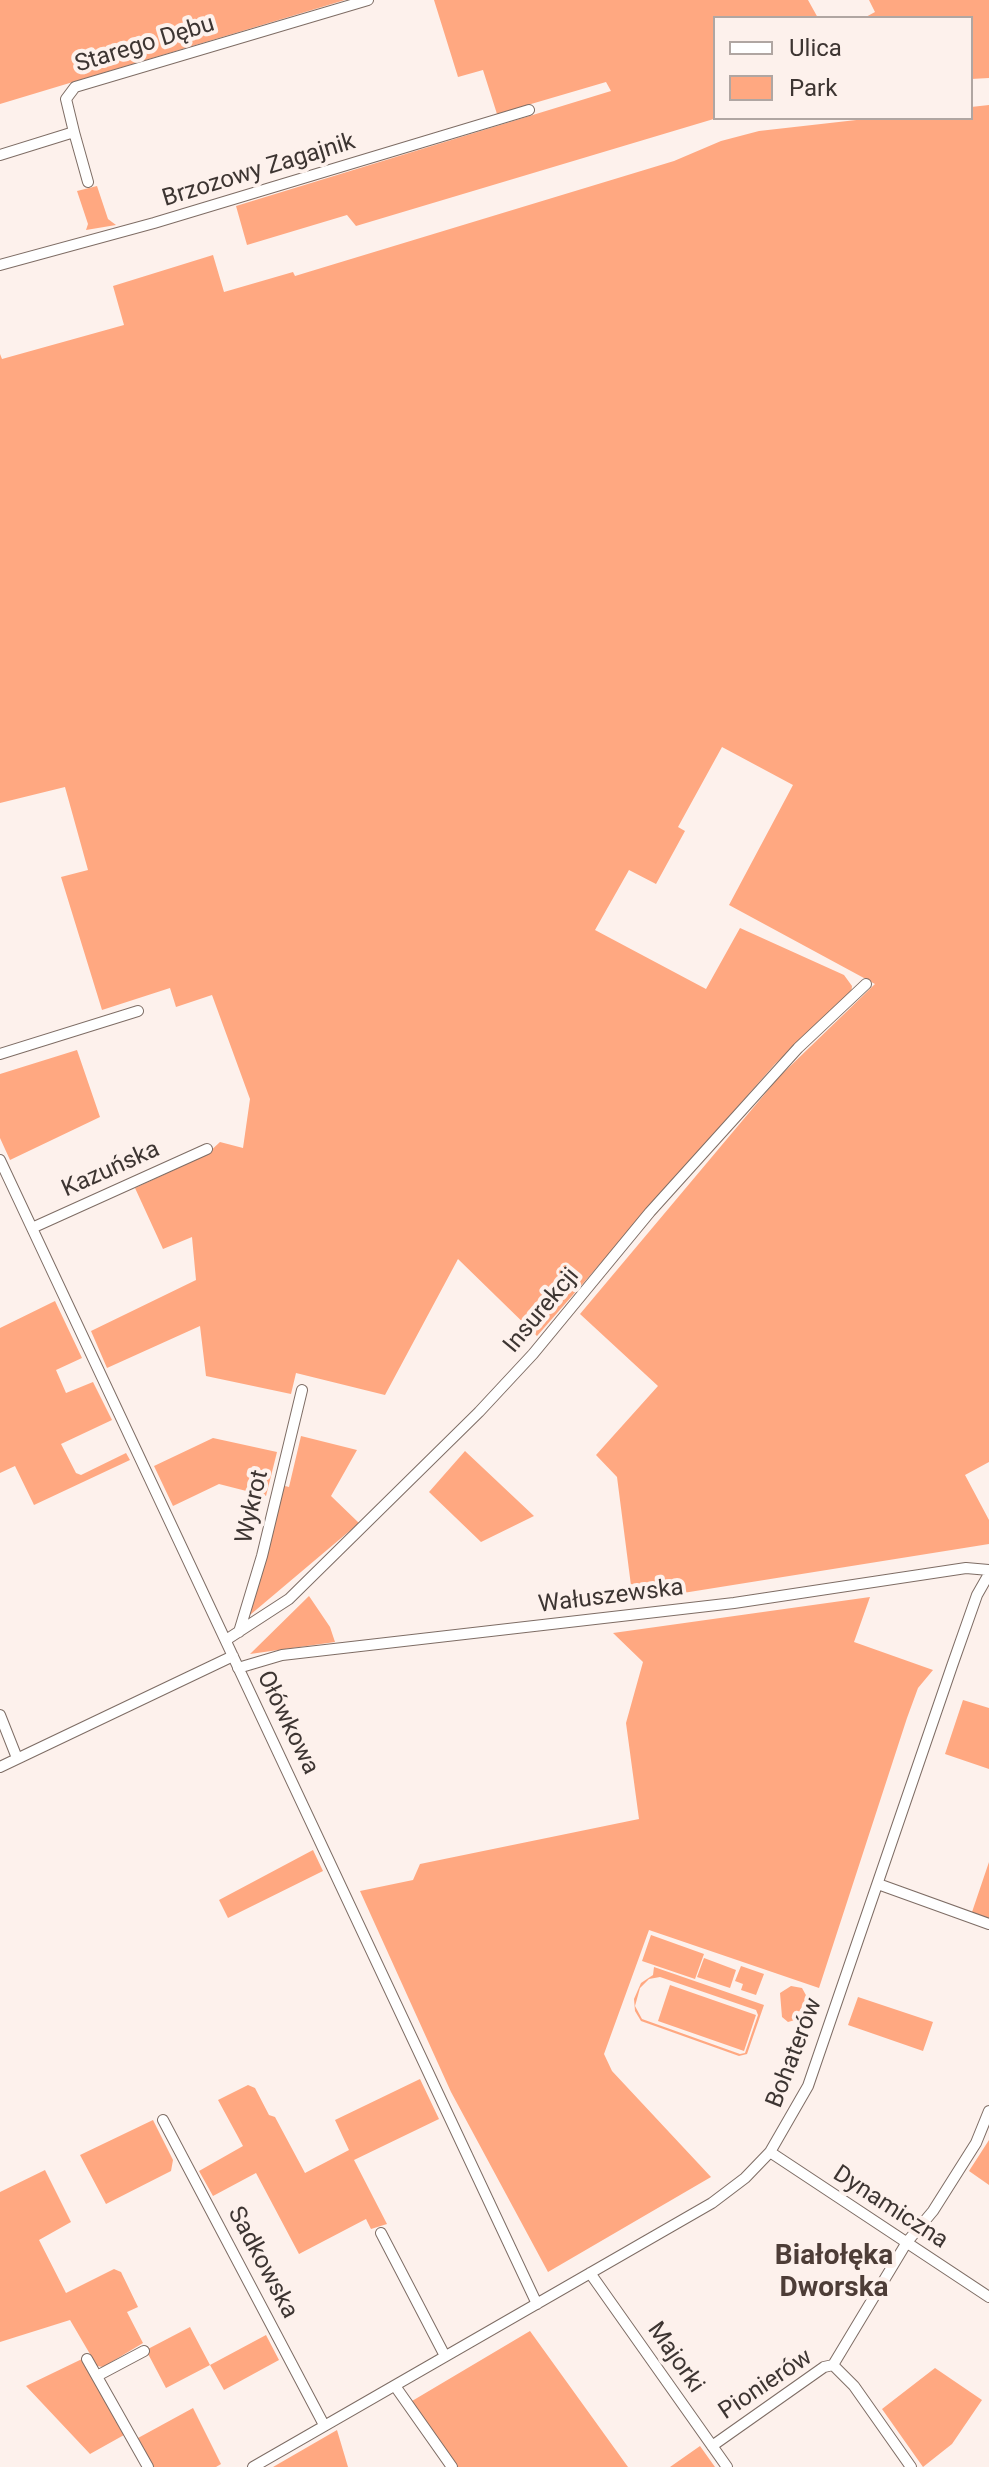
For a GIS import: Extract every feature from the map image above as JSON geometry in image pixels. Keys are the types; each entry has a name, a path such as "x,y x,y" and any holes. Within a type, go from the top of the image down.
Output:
{"street":[{"name":"Starego Dębu","path":"88,182 66,99 69,90 368,0"},
{"name":"Brzozowy Zagajnik","path":"0,265 154,223 529,110"},
{"path":"0,155 74,132"},
{"name":"Insurekcji","path":"226,1640 289,1599 479,1412 533,1354 650,1212 788,1058 866,984"},
{"path":"0,1054 138,1011"},
{"name":"Kazuńska","path":"32,1228 207,1149"},
{"name":"Ołówkowa","path":"0,1160 537,2304"},
{"name":"Wykrot","path":"239,1632 259,1569 302,1390"},
{"name":"Wałuszewska","path":"238,1668 282,1655 734,1603 966,1568 989,1572"},
{"name":"Bohaterów","path":"253,2467 712,2203 745,2178 770,2152 808,2086 977,1595 989,1572"},
{"path":"0,1767 233,1656"},
{"path":"0,1715 17,1758"},
{"path":"878,1884 989,1924"},
{"name":"Pionierów","path":"712,2446 824,2367 833,2365 907,2242 942,2197 976,2143 988,2115"},
{"name":"Sadkowska","path":"163,2120 324,2425"},
{"name":"Dynamiczna","path":"770,2152 989,2297"},
{"path":"381,2233 445,2356"},
{"name":"Majorki","path":"590,2273 727,2467"},
{"path":"97,2376 144,2351"},
{"path":"87,2359 148,2467"},
{"path":"833,2365 854,2386 911,2467"},
{"path":"395,2386 452,2467"}],"green space":[{"path":"0,0 345,0 0,104"},
{"path":"434,0 808,0 817,16 713,16 713,119 356,226 347,215 247,245 236,206 611,91 606,82 497,114 483,70 458,77"},
{"path":"869,0 989,0 989,78 973,79 973,16 868,16 875,12"},
{"path":"989,105 989,1462 965,1475 989,1520 989,1544 633,1601 617,1477 596,1455 658,1386 580,1314 779,1077 875,984 729,905 793,785 722,747 678,827 685,831 656,884 629,870 595,930 706,989 740,928 844,975 852,986 851,995 775,1064 537,1336 458,1259 385,1395 296,1373 291,1394 206,1376 200,1326 107,1368 91,1331 196,1280 192,1237 163,1249 135,1188 206,1155 220,1142 243,1148 250,1099 212,995 176,1007 170,988 102,1010 61,877 88,870 65,787 0,803 0,354 2,359 124,325 113,286 213,255 224,292 293,272 295,276 674,161 721,141 759,131 856,120 973,120 973,107"},
{"path":"97,186 108,219 116,225 86,230 88,224 77,191"},
{"path":"77,1050 100,1117 10,1160 0,1138 0,1074"},
{"path":"55,1301 82,1358 56,1370 66,1393 93,1382 112,1420 61,1444 76,1473 81,1475 126,1453 130,1460 34,1505 15,1466 0,1473 0,1328"},
{"path":"301,1436 357,1450 331,1496 359,1523 250,1615 281,1485 289,1487"},
{"path":"213,1438 277,1452 266,1496 219,1484 173,1506 154,1466"},
{"path":"465,1451 534,1516 481,1542 429,1492"},
{"path":"309,1596 330,1627 335,1642 250,1654"},
{"path":"870,1597 854,1642 933,1670 918,1688 907,1718 819,1988 649,1930 604,2054 612,2071 711,2177 548,2272 451,2092 360,1891 413,1880 420,1864 639,1819 626,1723 643,1662 613,1633"},
{"path":"963,1700 989,1708 989,1769 945,1754"},
{"path":"313,1850 323,1871 228,1918 219,1900"},
{"path":"989,1862 989,1921 971,1915"},
{"path":"651,1935 704,1954 695,1979 642,1961"},
{"path":"704,1958 736,1970 730,1988 697,1977"},
{"path":"741,1966 764,1974 756,1995 741,1990 743,1984 735,1981"},
{"path":"654,1967 764,2005 747,2054 739,2056 641,2021 635,2011 634,1999 641,1983 653,1975","holes":["660,1977 756,2010 758,2015 745,2053 740,2054 642,2019 635,2006 640,1988 649,1979"]},
{"path":"670,1985 756,2015 744,2051 658,2021"},
{"path":"791,1986 802,1988 807,1997 795,2020 788,2022 782,2017 780,1993"},
{"path":"858,1997 933,2022 923,2051 848,2025"},
{"path":"420,2079 439,2119 354,2160 387,2224 371,2229 366,2219 299,2254 256,2173 213,2196 199,2171 243,2146 218,2100 248,2085 255,2088 269,2115 275,2117 305,2173 349,2150 335,2120"},
{"path":"153,2120 173,2160 171,2171 106,2204 80,2155"},
{"path":"989,2140 989,2185 969,2171"},
{"path":"45,2170 71,2222 39,2240 66,2293 114,2269 121,2272 138,2307 127,2312 143,2343 103,2367 97,2366 70,2320 0,2342 0,2192"},
{"path":"190,2327 210,2365 166,2388 146,2350"},
{"path":"530,2331 628,2467 458,2467 412,2401"},
{"path":"266,2335 279,2360 224,2390 210,2365"},
{"path":"82,2359 124,2435 90,2454 26,2386"},
{"path":"935,2368 982,2400 952,2444 923,2467 882,2409"},
{"path":"193,2408 221,2464 216,2467 154,2467 138,2438"},
{"path":"337,2430 348,2467 273,2467"},
{"path":"700,2446 715,2467 670,2467"}],"district":[{"name":"Białołęka Dworska","path":"834,2273"}]}
